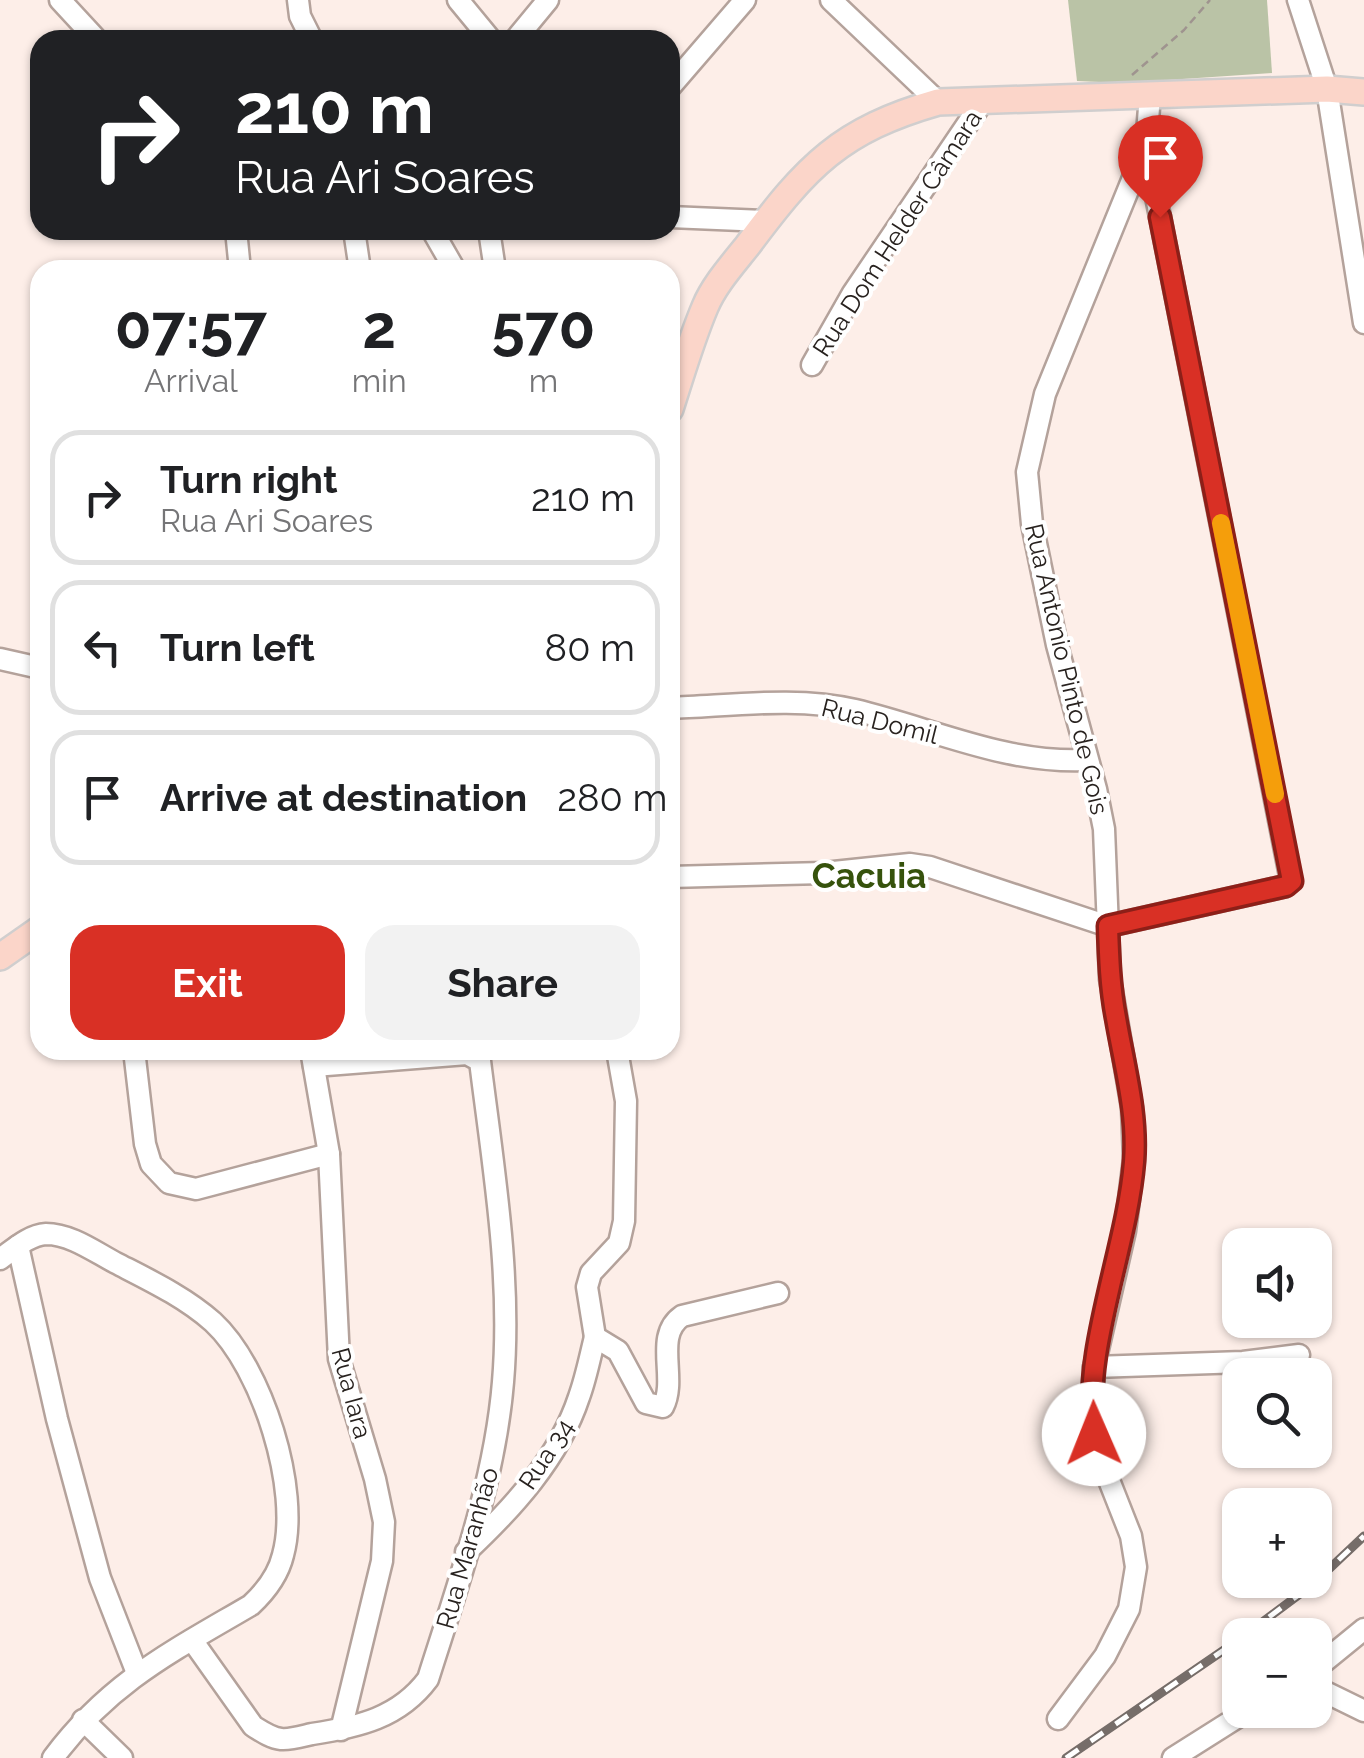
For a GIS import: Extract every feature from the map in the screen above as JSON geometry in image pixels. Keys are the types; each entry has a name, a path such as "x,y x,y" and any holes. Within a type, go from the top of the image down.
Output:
{"main road":[{"path":"680,379 706,304 794,186 840,142 897,113 938,102 1327,88 1364,92"},
{"path":"0,957 30,936"}],"street":[{"path":"60,0 88,30"},
{"path":"298,0 307,30"},
{"path":"458,0 482,30"},
{"path":"523,30 548,0"},
{"path":"680,75 744,0"},
{"path":"831,0 938,102"},
{"path":"1298,0 1327,88 1364,323"},
{"path":"680,877 824,873 910,864 941,870 1108,926 1286,886 1292,881 1146,146 1150,95"},
{"name":"Rua Dom Helder Câmara","path":"812,365 853,293 983,101"},
{"name":"Rua Antonio Pinto de Gois","path":"1058,1719 1105,1656 1129,1608 1136,1568 1131,1536 1094,1434 1094,1367 1125,1231 1134,1159 1132,1108 1110,979 1104,829 1057,645 1036,542 1027,472 1045,394 1146,146"},
{"path":"680,217 766,221"},
{"path":"0,660 30,666"},
{"name":"Rua Domil","path":"680,708 812,704 853,709 999,753 1053,762 1088,760"},
{"path":"135,1060 145,1144 151,1164 169,1183 196,1190 329,1154"},
{"name":"Rua Iara","path":"313,1060 329,1154 339,1358 384,1522 382,1561 341,1730"},
{"name":"Rua Maranhão","path":"192,1640 252,1726 281,1740 382,1718 412,1700 428,1679 492,1462 503,1381 506,1299 480,1060"},
{"path":"619,1060 626,1101 624,1221 619,1244 592,1273 587,1287 595,1337 618,1351 646,1402 663,1407 670,1387 667,1334 672,1323 682,1316 778,1293"},
{"path":"0,1259 43,1234 58,1235 158,1285 213,1322 235,1346 253,1377 284,1484 287,1516 283,1557 275,1576 250,1605 136,1672 82,1720 53,1758"},
{"path":"18,1246 57,1419 100,1578 136,1672"},
{"name":"Rua 34","path":"465,1553 540,1472 561,1438 578,1400 595,1337"},
{"path":"1094,1367 1243,1362 1299,1355"},
{"path":"1332,1655 1364,1629"},
{"path":"1332,1695 1364,1711"},
{"path":"82,1720 122,1758"},
{"path":"1172,1758 1222,1727"}],"path":[{"path":"1113,97 1210,0"}],"green space":[{"path":"1068,0 1267,0 1272,73 1123,83 1077,81"}],"railway":[{"path":"1268,1618 1312,1585 1364,1536"},
{"path":"1066,1758 1222,1651"}],"slow traffic":[{"path":"1221,523 1275,794"}],"district":[{"name":"Cacuia","path":"869,876"}],"route":[{"path":"1094,1434 1094,1367 1125,1231 1134,1159 1132,1108 1110,979 1108,926 1286,886 1292,881 1160,217"}]}
